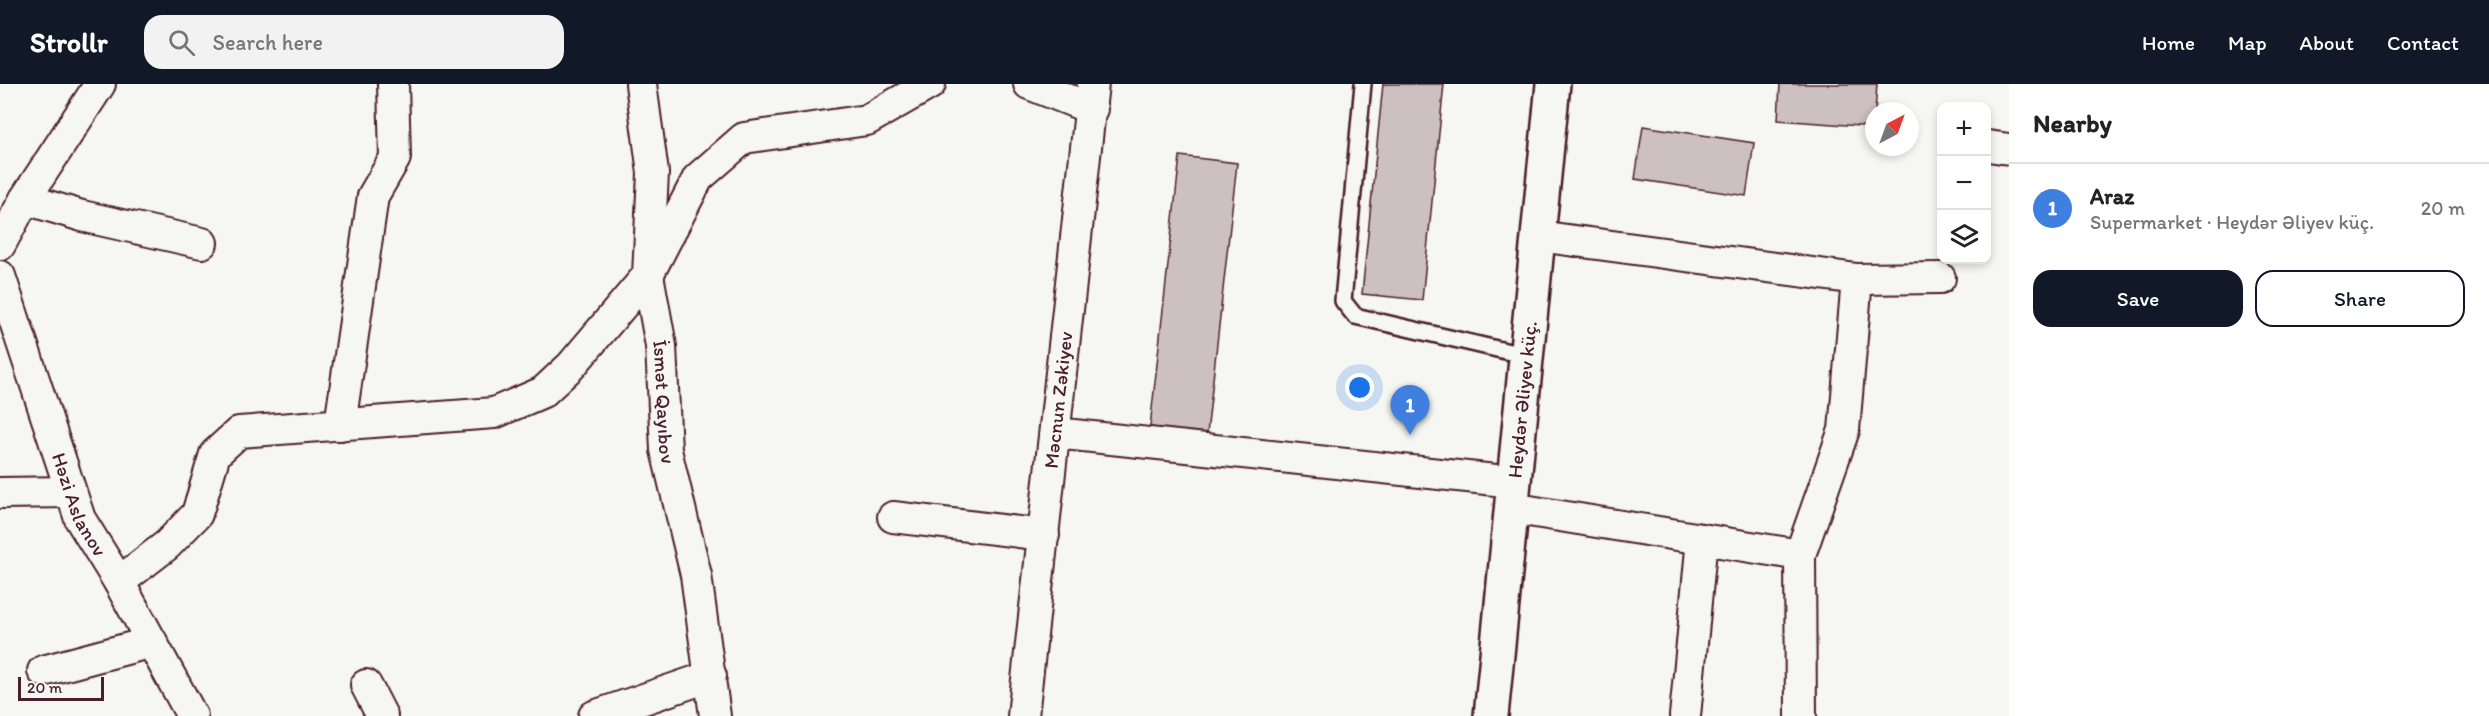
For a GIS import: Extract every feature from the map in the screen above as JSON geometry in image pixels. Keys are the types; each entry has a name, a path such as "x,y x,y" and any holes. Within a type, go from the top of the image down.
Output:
{"main road":[{"name":"Heydər Əliyev küç.","path":"1491,716 1553,84"}],"street":[{"path":"0,245 25,198 100,84"},
{"path":"340,425 372,196 395,158 393,84"},
{"name":"İsmət Qayıbov","path":"641,84 653,173 648,275 661,346 666,450 696,574 715,716"},
{"path":"119,582 167,545 197,514 215,454 239,432 495,413 543,392 571,366 648,275 698,178 744,138 867,120 930,84"},
{"path":"1029,84 1093,96"},
{"name":"Məcnun Zəkiyev","path":"1023,716 1093,96"},
{"path":"25,198 82,216 202,243"},
{"path":"1538,236 1857,279 1940,278"},
{"name":"Həzi Aslanov","path":"0,276 80,519 119,582 192,716"},
{"path":"1801,716 1800,555 1844,430 1857,279"},
{"path":"1056,433 1513,495 1702,539 1800,555"},
{"path":"0,493 70,492"},
{"path":"892,517 1044,535"},
{"path":"1685,716 1702,539"},
{"path":"43,671 152,642"},
{"path":"594,716 711,676"},
{"path":"366,685 382,716"}],"lane":[{"path":"1363,84 1343,301 1355,316 1527,356"}],"building":[{"path":"1383,84 1444,84 1422,300 1362,294"},
{"path":"1780,84 1877,84 1876,102 1865,102 1865,126 1778,120"},
{"path":"1643,126 1754,143 1746,196 1635,179"},
{"path":"1180,156 1237,163 1207,434 1150,427"}],"place":[{"name":"Araz","path":"1410,435"}]}
